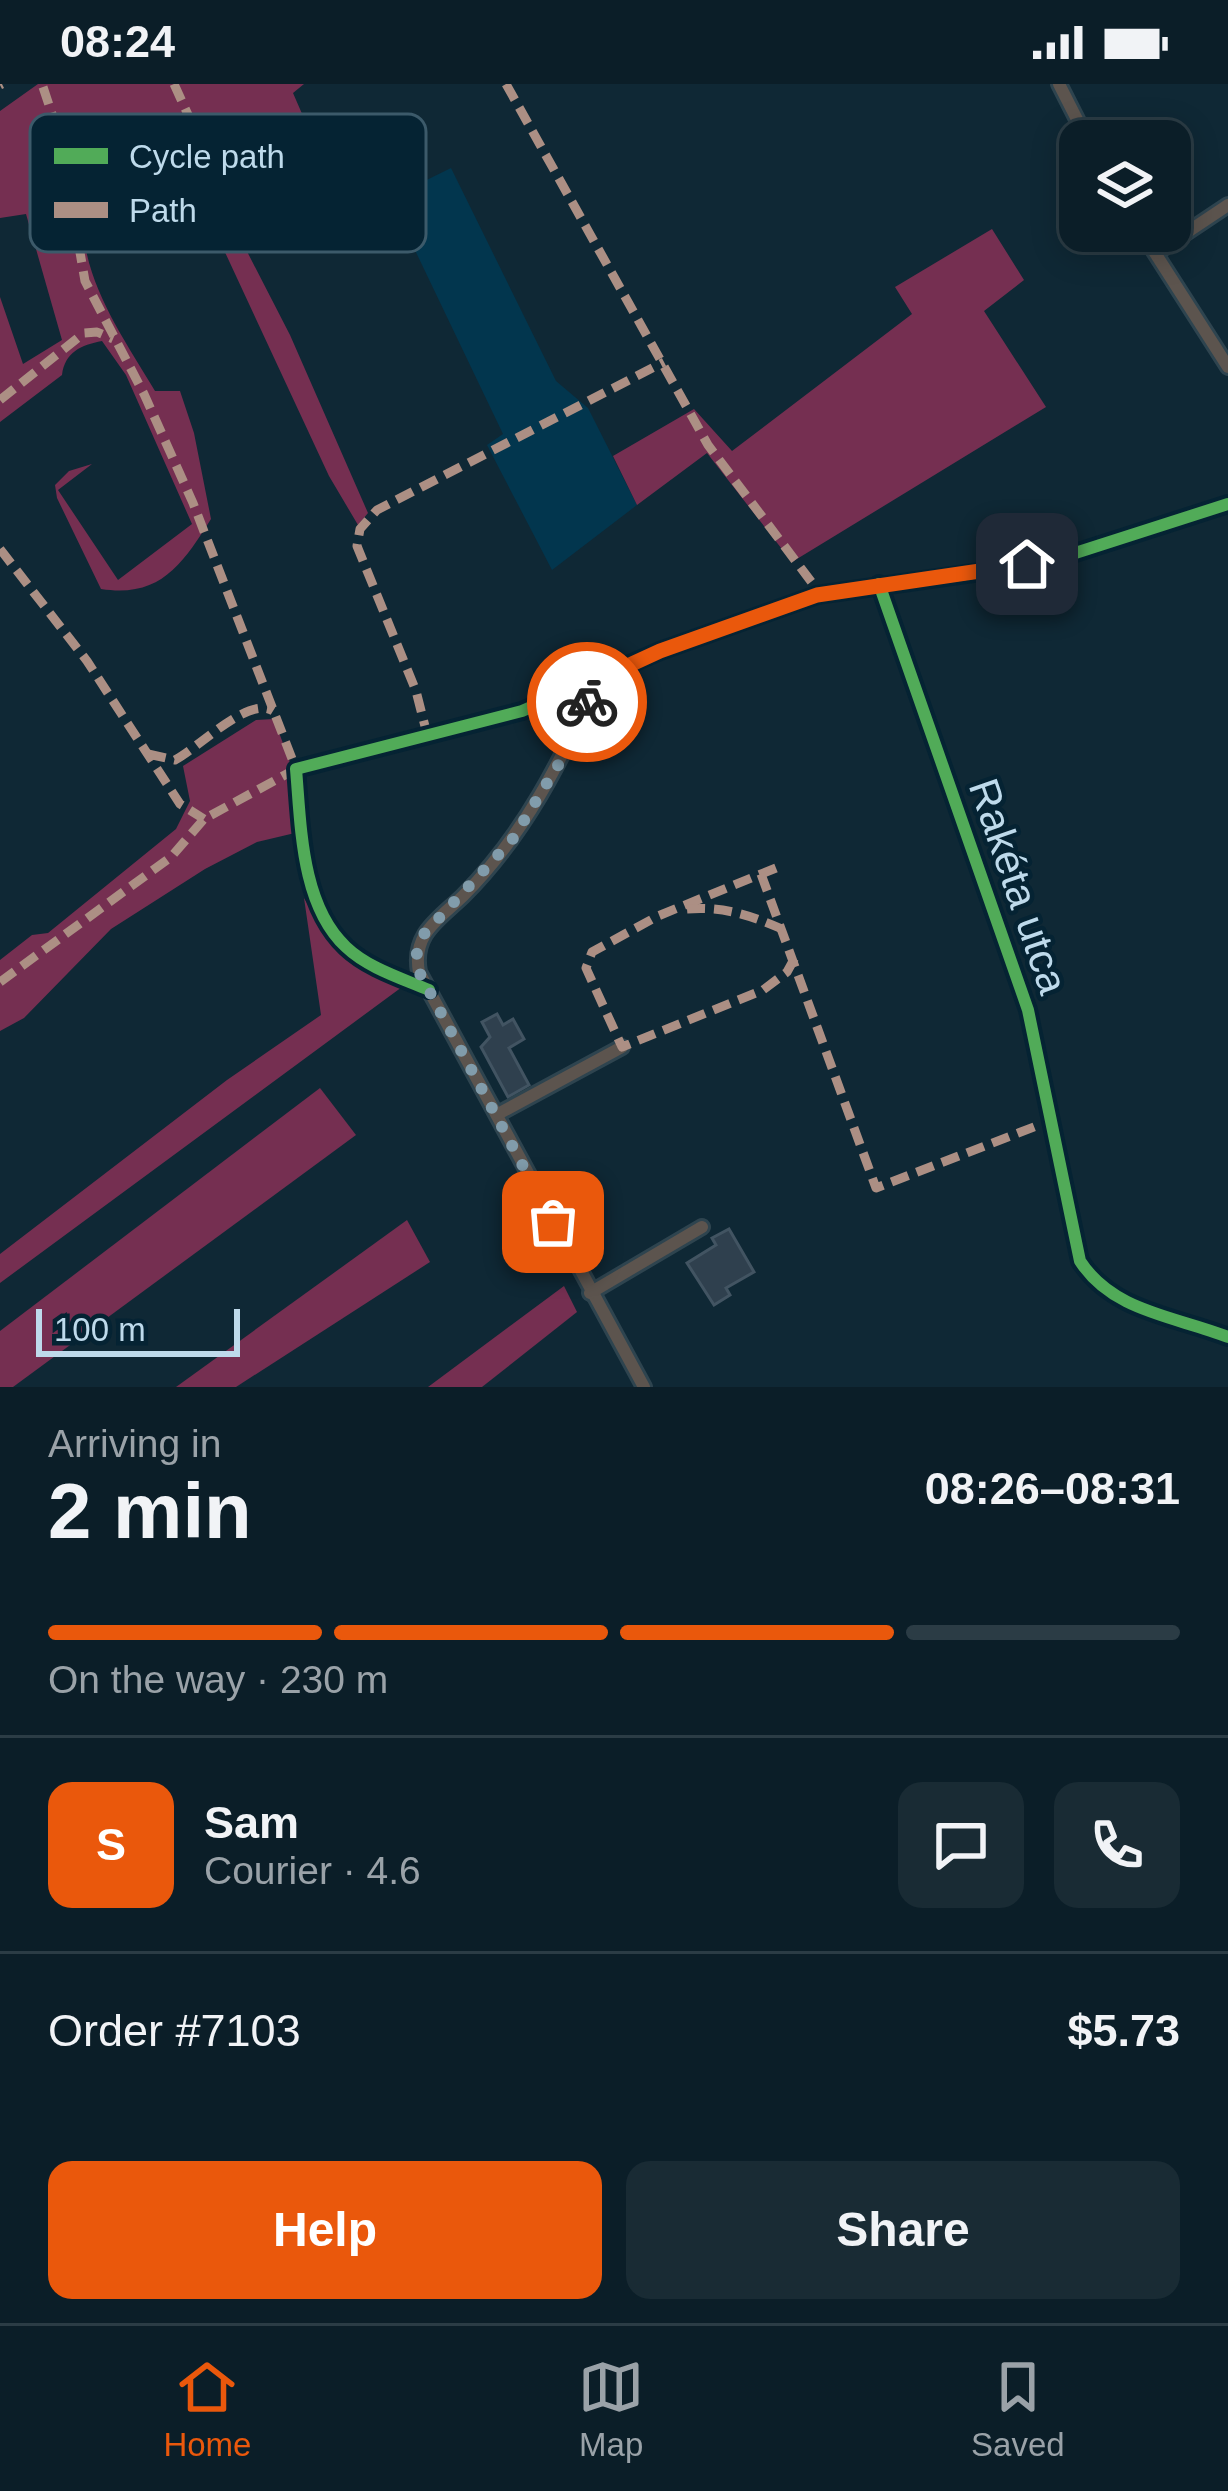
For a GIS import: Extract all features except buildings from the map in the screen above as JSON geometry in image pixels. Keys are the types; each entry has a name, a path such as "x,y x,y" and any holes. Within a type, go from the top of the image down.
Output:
{"street":[{"path":"1059,84 1077,120"},
{"path":"1228,206 1156,253 1228,367"},
{"path":"429,990 364,960 330,928 306,865 296,769 522,711 660,651 817,595 1066,556 1228,504"},
{"name":"Rakéta utca","path":"879,584 1028,1010 1079,1261 1091,1278 1126,1303 1228,1337"},
{"path":"597,680 568,749 512,840 424,934 416,956 429,990 644,1387"},
{"path":"498,1114 622,1047"},
{"path":"590,1293 702,1227"}],"shaded area":[{"path":"38,84 304,84 293,93 302,114 30,114 30,228 26,214 0,218 0,111"},
{"path":"451,168 556,381 588,408 637,505 552,570 487,445 503,434 416,252 426,252 426,180"},
{"path":"992,229 1024,280 984,311 1046,407 792,562 707,453 637,505 613,456 694,409 732,451 912,314 895,287"},
{"path":"37,252 87,252 109,313 155,391 180,391 194,433 211,519 179,564 154,583 101,589 57,498 55,485 69,471 92,464 58,490 118,580 192,524 126,375 102,341 75,351 62,375 0,422 0,297 23,364 62,340"},
{"path":"225,252 247,252 290,335 368,513 358,525 329,476"},
{"path":"274,719 291,765 295,833 257,842 205,869 111,929 24,1018 0,1031 0,960 32,935 48,933 176,829 190,801 183,766 256,720"},
{"path":"304,898 344,952 402,987 0,1283 0,1254 227,1080 321,1015"},
{"path":"320,1088 356,1135 13,1387 0,1387 0,1331"},
{"path":"407,1220 430,1262 236,1387 176,1387"},
{"path":"564,1286 577,1312 482,1387 428,1387"}],"marked path":[{"path":"42,84 52,114"},
{"path":"174,84 188,114"},
{"path":"506,84 708,445 817,595"},
{"path":"0,982 171,857 204,819 296,769 193,503 144,394 85,281 80,252"},
{"path":"0,400 84,333 97,332 113,339"},
{"path":"428,738 416,691 357,546 360,529 377,510 664,362"},
{"path":"0,549 87,661 180,804 204,819"},
{"path":"148,754 175,760 238,716 263,708 273,711"},
{"path":"776,868 658,916 592,952 586,968 622,1047 763,990 787,972 798,952"},
{"path":"761,874 876,1188 1052,1120"},
{"path":"687,909 736,913 782,929"}],"cycle path":[{"path":"429,990 364,961 331,930 306,864 296,769 522,711 660,651 817,595 1066,556 1228,504"},
{"path":"879,584 1028,1010 1080,1261 1094,1278 1127,1302 1228,1337"}],"way so far":[{"path":"553,1222 419,972 416,956 424,934 512,840 550,783 587,702"}],"route":[{"path":"587,702 597,680 660,651 817,595 1027,564"}]}
